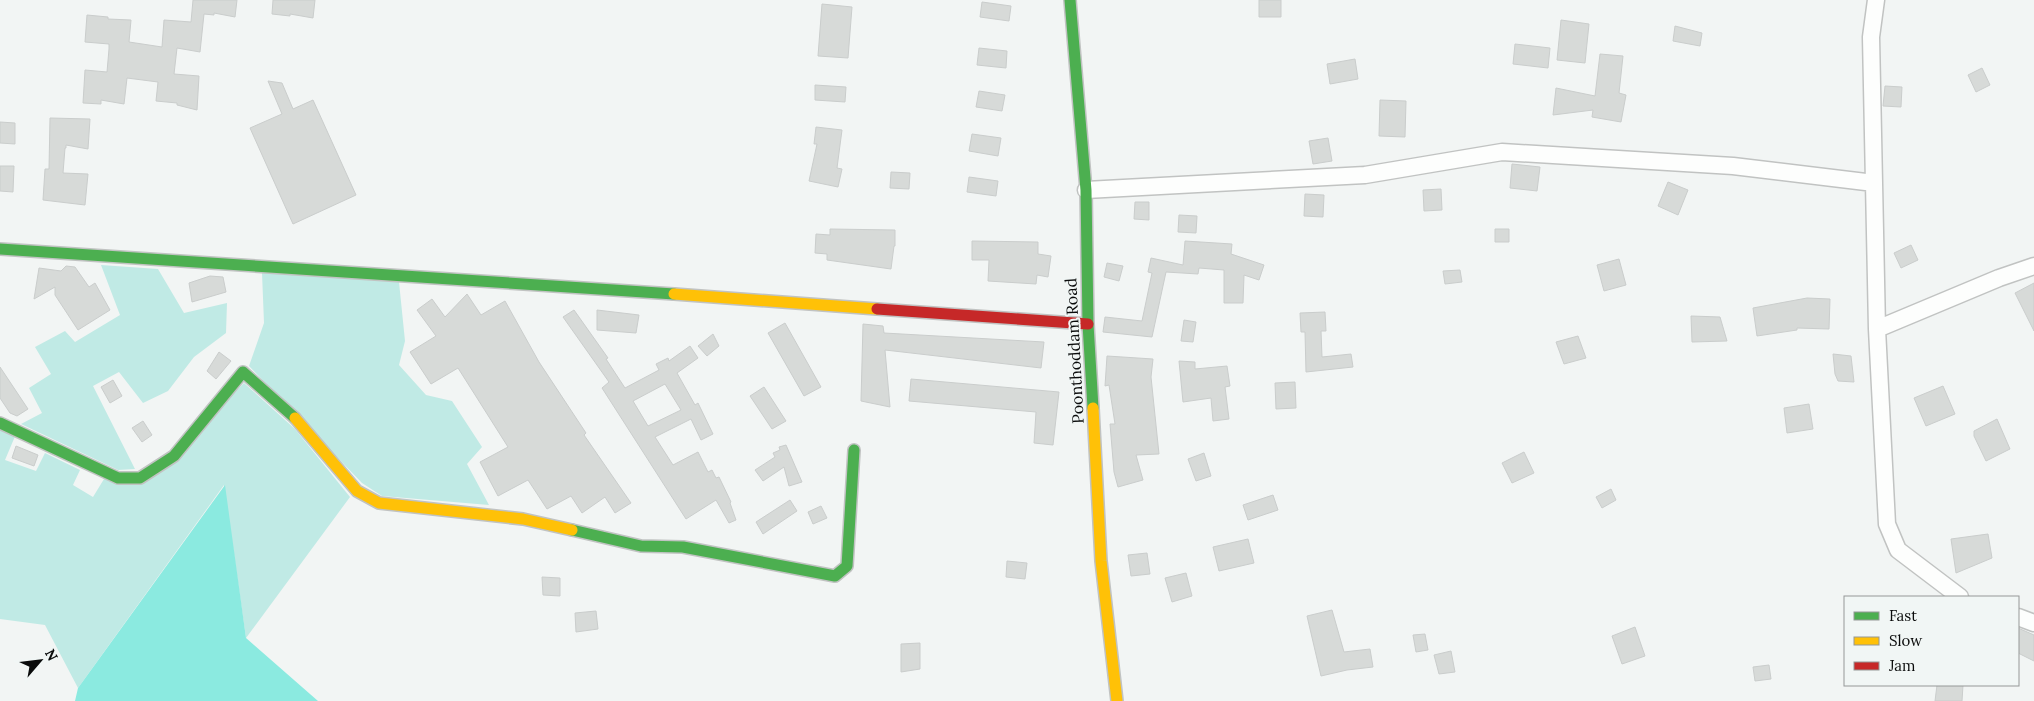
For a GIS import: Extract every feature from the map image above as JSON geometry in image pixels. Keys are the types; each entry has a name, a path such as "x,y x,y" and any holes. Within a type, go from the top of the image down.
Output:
{"street":[{"name":"Poonthoddam Road","path":"1070,0 1086,190 1088,324 1100,561 1117,701"},
{"path":"1876,0 1871,37 1877,329 1887,524 1898,550 1959,596"},
{"path":"1086,190 1365,175 1502,152 1734,166 1874,183"},
{"path":"0,250 525,283 1088,324"},
{"path":"1877,329 1999,278 2034,266"},
{"path":"0,423 118,478 140,478 174,456 243,372 302,424 357,491 379,503 523,518 641,546 684,547 835,576 847,566 854,450"},
{"path":"2019,617 2034,623"}],"shaded area":[{"path":"101,265 158,269 184,313 227,303 226,333 194,357 168,391 143,403 119,372 93,386 135,469 118,470 21,424 42,413 29,388 51,374 35,347 65,331 75,342 120,315"},
{"path":"262,273 399,282 405,341 399,365 426,395 452,401 482,447 467,464 489,505 382,496 362,483 249,366 264,323"},
{"path":"244,383 295,429 350,497 246,638 224,485 78,688 45,625 0,619 0,428 16,434 5,460 36,471 45,453 80,470 73,485 93,497 104,479 141,484"}],"water":[{"path":"225,485 246,638 318,701 75,701 78,688"}],"building":[{"path":"193,0 237,0 235,17 214,13 214,15 204,14 200,52 177,48 174,74 199,76 197,110 177,105 177,103 156,101 158,82 127,78 124,104 101,100 101,104 83,103 85,70 107,72 109,49 109,44 85,42 87,15 108,17 108,19 131,20 129,42 162,47 164,20 191,22"},
{"path":"273,0 315,0 313,18 290,14 290,16 272,14"},
{"path":"1259,0 1281,0 1281,17 1259,17"},
{"path":"982,2 1011,6 1009,21 980,17"},
{"path":"822,4 852,7 848,58 818,56"},
{"path":"1561,20 1589,24 1585,63 1557,60"},
{"path":"1675,26 1702,33 1700,46 1673,41"},
{"path":"1515,44 1550,48 1548,68 1513,64"},
{"path":"979,48 1007,51 1006,68 977,65"},
{"path":"1600,54 1623,56 1619,93 1626,95 1621,122 1592,117 1593,110 1553,115 1556,88 1595,96"},
{"path":"1355,59 1358,79 1330,84 1327,64"},
{"path":"1982,68 1990,85 1976,92 1968,75"},
{"path":"268,81 282,83 293,109 313,100 356,195 293,224 250,128 282,114"},
{"path":"815,85 846,87 845,102 815,100"},
{"path":"1885,86 1902,87 1901,107 1883,106"},
{"path":"979,91 1005,95 1002,111 976,107"},
{"path":"1380,100 1406,101 1405,137 1379,136"},
{"path":"50,118 90,119 88,149 66,145 63,173 88,174 85,205 43,200 45,169 49,169"},
{"path":"0,122 15,123 15,144 0,143"},
{"path":"816,127 842,130 837,168 842,169 838,187 809,181 817,144 814,144"},
{"path":"972,134 1001,138 998,156 969,151"},
{"path":"1328,138 1332,161 1313,164 1309,141"},
{"path":"1512,164 1540,167 1537,191 1510,188"},
{"path":"0,166 14,166 13,192 0,191"},
{"path":"891,172 910,173 909,189 890,188"},
{"path":"969,177 998,181 996,196 967,192"},
{"path":"1668,182 1688,190 1678,215 1658,206"},
{"path":"1441,189 1442,210 1424,211 1423,190"},
{"path":"1305,194 1324,195 1323,217 1304,216"},
{"path":"1135,202 1149,202 1149,220 1134,219"},
{"path":"1179,215 1197,216 1196,233 1178,232"},
{"path":"830,229 895,230 895,246 891,269 827,260 827,254 815,253 816,234 830,235"},
{"path":"1495,229 1509,229 1509,242 1495,242"},
{"path":"972,241 1038,242 1038,254 1051,256 1048,277 1037,275 1036,284 988,281 989,260 972,260"},
{"path":"1185,241 1232,244 1231,254 1264,265 1259,280 1244,275 1243,303 1224,303 1224,270 1199,268 1198,274 1166,272 1152,337 1103,332 1105,317 1142,321 1152,273 1148,272 1151,258 1183,265"},
{"path":"1911,245 1918,260 1901,268 1894,253"},
{"path":"1619,259 1626,285 1604,291 1597,265"},
{"path":"1107,263 1123,266 1119,281 1104,277"},
{"path":"66,266 75,267 89,287 95,283 110,310 78,330 55,295 55,287 34,299 39,268 61,271"},
{"path":"1460,270 1462,282 1445,284 1443,271"},
{"path":"210,276 223,277 226,292 192,302 189,283"},
{"path":"2034,283 2034,331 2015,293"},
{"path":"467,294 481,315 505,301 539,362 586,433 584,435 631,503 615,513 605,497 582,513 571,496 547,509 528,480 498,496 480,462 508,447 458,368 431,384 410,352 436,336 417,310 432,299 445,317"},
{"path":"1807,298 1830,299 1829,329 1797,328 1797,330 1757,336 1753,308"},
{"path":"574,310 608,358 606,359 625,388 659,370 656,364 668,358 669,361 690,346 698,358 677,373 695,405 698,403 713,434 701,440 691,419 655,437 673,465 698,452 708,472 712,470 716,478 719,477 731,502 736,520 729,523 716,500 686,519 602,388 609,382 563,317","holes":["665,384 681,410 648,426 633,401"]},
{"path":"597,310 639,315 636,333 597,330"},
{"path":"1325,312 1326,331 1321,331 1322,357 1351,354 1353,367 1306,372 1305,332 1301,332 1300,313"},
{"path":"1691,316 1720,317 1727,341 1692,342"},
{"path":"1184,320 1196,322 1193,342 1181,341"},
{"path":"785,323 821,387 804,396 768,333"},
{"path":"863,324 883,326 884,333 1044,342 1041,368 885,350 890,407 861,401"},
{"path":"713,334 719,346 707,356 698,346"},
{"path":"1578,336 1586,358 1564,364 1556,342"},
{"path":"219,352 231,361 216,379 207,371"},
{"path":"1833,354 1851,356 1854,382 1838,381 1835,374"},
{"path":"1107,356 1153,359 1151,377 1159,454 1136,455 1143,480 1118,487 1114,472 1110,424 1115,424 1109,385 1105,386"},
{"path":"1179,361 1195,362 1195,369 1227,366 1230,386 1225,387 1229,419 1213,421 1211,398 1183,402"},
{"path":"0,367 28,409 17,416 10,413 0,398"},
{"path":"911,379 1059,392 1053,445 1034,443 1036,412 909,401"},
{"path":"113,380 122,396 110,403 101,387"},
{"path":"1295,382 1296,408 1276,409 1275,383"},
{"path":"1943,386 1955,414 1926,426 1914,398"},
{"path":"764,387 786,421 772,429 750,396"},
{"path":"1809,404 1813,429 1787,433 1784,408"},
{"path":"1997,419 2010,449 1986,461 1974,436 1974,431"},
{"path":"143,421 152,435 142,442 132,428"},
{"path":"786,445 802,482 789,486 784,467 763,481 755,470 775,457 773,453 780,450 779,447"},
{"path":"16,446 38,455 34,466 12,458"},
{"path":"1524,452 1534,473 1512,483 1502,463"},
{"path":"1204,453 1211,476 1196,481 1188,459"},
{"path":"1611,489 1616,500 1602,508 1596,497"},
{"path":"1273,495 1278,510 1248,520 1243,505"},
{"path":"790,500 797,511 763,534 756,522"},
{"path":"821,506 827,518 813,524 808,512"},
{"path":"1988,534 1992,558 1956,573 1951,539"},
{"path":"1248,539 1254,563 1219,571 1213,547"},
{"path":"1147,553 1150,574 1131,576 1128,555"},
{"path":"1007,561 1027,563 1025,579 1006,577"},
{"path":"1186,573 1192,596 1172,602 1165,578"},
{"path":"542,577 560,578 560,596 543,595"},
{"path":"1332,610 1344,652 1370,649 1373,667 1321,676 1307,616"},
{"path":"596,611 598,629 576,632 575,613"},
{"path":"1635,627 1645,656 1622,664 1612,636"},
{"path":"2019,628 2034,635 2034,661 2019,654"},
{"path":"1425,634 1428,650 1416,652 1413,635"},
{"path":"920,643 920,669 901,672 901,644"},
{"path":"1451,651 1455,672 1439,674 1434,655"},
{"path":"1769,665 1771,679 1755,681 1753,667"},
{"path":"1937,686 1963,686 1962,701 1935,701"}],"traffic: fast":[{"path":"1070,0 1086,190 1088,324 1093,408"},
{"path":"0,249 674,294"},
{"path":"0,423 118,478 140,478 174,456 243,372 295,418"},
{"path":"572,530 641,546 683,547 835,576 847,566 854,450"}],"traffic: slow":[{"path":"674,294 877,309"},
{"path":"1093,408 1101,561 1117,701"},
{"path":"295,418 357,491 379,503 523,519 572,530"}],"traffic: jam":[{"path":"877,309 1088,324"}]}
